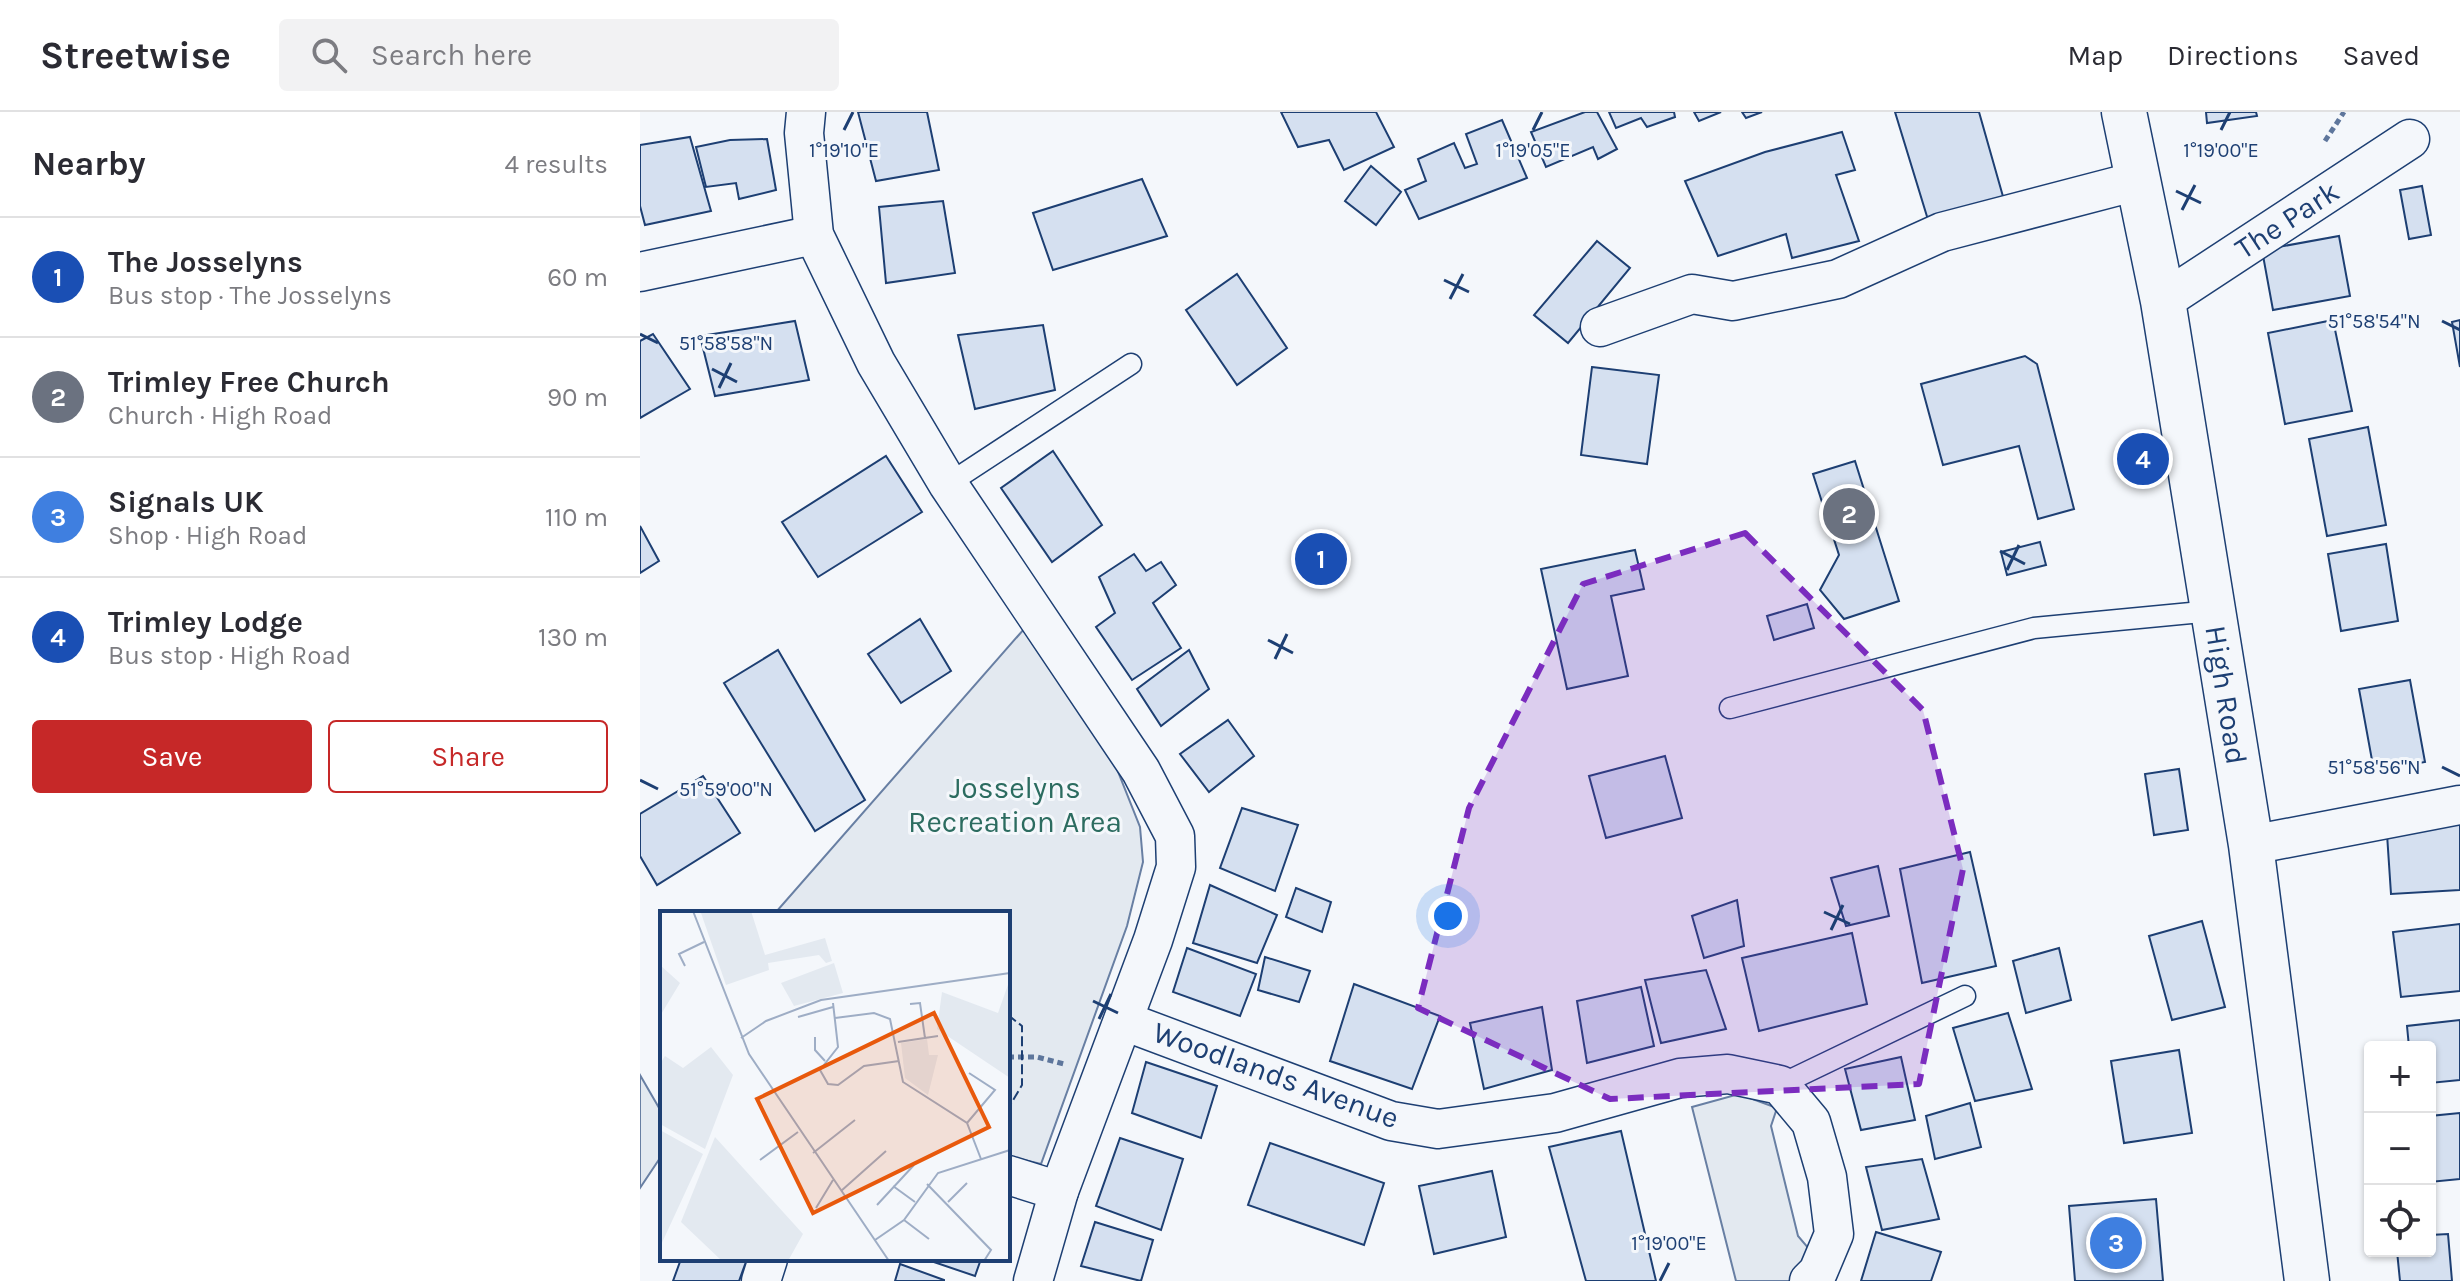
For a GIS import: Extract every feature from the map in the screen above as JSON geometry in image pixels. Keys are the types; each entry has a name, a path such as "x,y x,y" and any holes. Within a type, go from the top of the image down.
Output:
{"street":[{"path":"806,112 804,133 814,235 876,363 948,484 1141,771 1175,836 1176,867 1124,1021 1059,1191 1033,1281"},
{"name":"High Road","path":"2124,112 2163,301 2251,845 2307,1281"},
{"name":"The Park","path":"2163,301 2410,139"},
{"path":"1600,327 1692,294 1733,301 1838,279 1942,232 2137,181"},
{"path":"640,272 814,235"},
{"path":"2251,845 2460,805"},
{"name":"Woodlands Avenue","path":"1124,1021 1391,1121 1438,1129 1555,1113 1680,1078 1728,1074 1780,1085"},
{"path":"1780,1085 1811,1122 1827,1177 1834,1234 1818,1272 1809,1281"},
{"path":"1010,1176 1059,1191"},
{"path":"761,1281 767,1261"}],"lane":[{"path":"948,484 1131,364"},
{"path":"1730,708 2034,628 2212,611"},
{"path":"1780,1085 1965,996"}],"path":[{"path":"1010,1057 1037,1057 1104,1074"}],"highlighted area":[{"path":"1745,533 1923,710 1963,869 1919,1084 1610,1099 1418,1008 1469,808 1583,584"}],"green space":[{"name":"Josselyns Recreation Area","path":"1024,629 1111,754 1140,827 1143,862 1127,926 1041,1164 1010,1156 1010,911 777,911"},
{"path":"640,1075 660,1110 660,1158 640,1188"},
{"path":"1739,1094 1777,1108 1771,1126 1798,1236 1810,1250 1791,1281 1736,1281 1692,1107"}],"building":[{"path":"858,112 927,112 939,170 876,181"},
{"path":"1281,112 1376,112 1394,147 1344,170 1329,140 1298,147"},
{"path":"1585,112 1597,112 1617,149 1598,159 1593,147 1546,167 1531,132"},
{"path":"1609,112 1674,112 1675,117 1647,127 1641,118 1616,128"},
{"path":"1694,112 1721,112 1699,121"},
{"path":"1742,112 1762,112 1746,118"},
{"path":"1895,112 1979,112 2004,200 1929,223"},
{"path":"2206,112 2256,112 2257,116 2207,123"},
{"path":"1502,120 1527,178 1419,219 1405,190 1426,181 1418,159 1454,143 1465,168 1477,164 1466,134"},
{"path":"1842,132 1855,170 1836,175 1859,241 1792,258 1786,234 1718,256 1685,181 1765,152"},
{"path":"690,137 711,211 645,225 640,206 640,145"},
{"path":"767,139 776,190 739,199 736,183 706,187 696,147 730,140"},
{"path":"1371,166 1401,192 1376,225 1345,201"},
{"path":"1142,179 1167,236 1053,270 1033,213"},
{"path":"2422,186 2431,235 2409,239 2400,190"},
{"path":"943,201 955,273 886,283 879,207"},
{"path":"2339,236 2350,296 2273,310 2262,250"},
{"path":"1597,241 1630,268 1568,343 1534,315"},
{"path":"1237,274 1287,348 1237,385 1186,310"},
{"path":"2333,320 2352,411 2285,424 2268,333"},
{"path":"2460,320 2460,367 2452,322"},
{"path":"795,321 809,380 715,396 700,336"},
{"path":"1043,325 1055,390 975,409 958,335"},
{"path":"653,334 690,389 640,418 640,341"},
{"path":"2025,356 2037,364 2074,509 2038,519 2019,446 1943,465 1921,384"},
{"path":"1592,367 1659,375 1647,464 1581,455"},
{"path":"2368,427 2386,525 2327,536 2309,439"},
{"path":"1053,451 1102,525 1052,562 1001,488"},
{"path":"886,456 922,512 818,577 782,522"},
{"path":"1855,461 1899,601 1844,619 1820,590 1839,555 1813,474"},
{"path":"640,526 659,561 640,573"},
{"path":"2040,542 2046,565 2007,575 2001,552"},
{"path":"2386,544 2398,621 2341,631 2328,554"},
{"path":"1635,550 1644,589 1611,596 1628,676 1567,689 1541,569"},
{"path":"1134,554 1146,571 1161,562 1176,585 1153,603 1181,648 1132,680 1096,627 1115,613 1099,577"},
{"path":"1807,604 1814,628 1774,640 1767,616"},
{"path":"920,619 951,671 901,703 868,654"},
{"path":"778,650 865,800 815,831 724,683"},
{"path":"1189,650 1209,689 1161,726 1137,689"},
{"path":"2410,680 2425,762 2374,771 2359,689"},
{"path":"1228,720 1254,756 1209,792 1180,754"},
{"path":"1665,756 1682,818 1606,838 1589,776"},
{"path":"2179,769 2188,830 2154,835 2145,774"},
{"path":"703,776 740,833 657,885 640,856 640,814"},
{"path":"2460,799 2460,890 2391,894 2385,804"},
{"path":"1242,808 1298,825 1275,891 1220,868"},
{"path":"1970,852 1996,966 1922,983 1900,869"},
{"path":"1878,866 1889,916 1846,926 1831,878"},
{"path":"1210,885 1277,915 1257,963 1193,943"},
{"path":"1296,888 1331,902 1322,932 1286,917"},
{"path":"1737,900 1744,946 1704,958 1692,916"},
{"path":"2202,921 2225,1007 2172,1020 2149,936"},
{"path":"2460,924 2460,991 2401,997 2393,932"},
{"path":"1852,933 1867,1004 1759,1031 1742,958"},
{"path":"1187,948 1256,974 1240,1016 1173,992"},
{"path":"2059,948 2071,1000 2026,1013 2013,961"},
{"path":"1265,957 1310,971 1299,1002 1258,990"},
{"path":"1706,970 1726,1029 1661,1043 1645,980"},
{"path":"1354,984 1440,1016 1412,1089 1330,1061"},
{"path":"1641,987 1654,1046 1587,1063 1577,1001"},
{"path":"1542,1007 1552,1070 1484,1089 1470,1023"},
{"path":"2008,1013 2032,1089 1975,1101 1953,1028"},
{"path":"2460,1020 2460,1080 2436,1082 2436,1041 2408,1041 2407,1026"},
{"path":"2179,1050 2192,1133 2124,1143 2111,1061"},
{"path":"1901,1057 1915,1120 1861,1130 1845,1069"},
{"path":"1146,1062 1217,1086 1201,1138 1132,1113"},
{"path":"1970,1103 1981,1147 1935,1159 1926,1116"},
{"path":"2460,1113 2460,1179 2436,1181 2436,1115"},
{"path":"1621,1131 1656,1281 1586,1281 1549,1147"},
{"path":"1120,1138 1183,1159 1161,1230 1096,1206"},
{"path":"1270,1143 1384,1183 1364,1245 1248,1205"},
{"path":"1922,1159 1939,1219 1882,1230 1866,1167"},
{"path":"1492,1171 1506,1237 1434,1254 1419,1186"},
{"path":"2156,1199 2163,1281 2075,1281 2069,1206"},
{"path":"1095,1222 1153,1240 1141,1281 1081,1266"},
{"path":"1876,1232 1941,1252 1931,1281 1861,1281"},
{"path":"2448,1234 2452,1281 2400,1281 2398,1257 2436,1257 2436,1235"},
{"path":"680,1261 746,1261 739,1281 673,1281"},
{"path":"931,1261 980,1261 975,1276"},
{"path":"900,1264 944,1280 944,1281 895,1281"}],"fence":[{"path":"1010,1017 1022,1026 1022,1085 1010,1106"}],"place":[{"name":"Trimley Lodge","path":"2143,459"},
{"name":"Trimley Free Church","path":"1849,514"},
{"name":"The Josselyns","path":"1321,559"},
{"name":"Signals UK","path":"2116,1243"}]}
